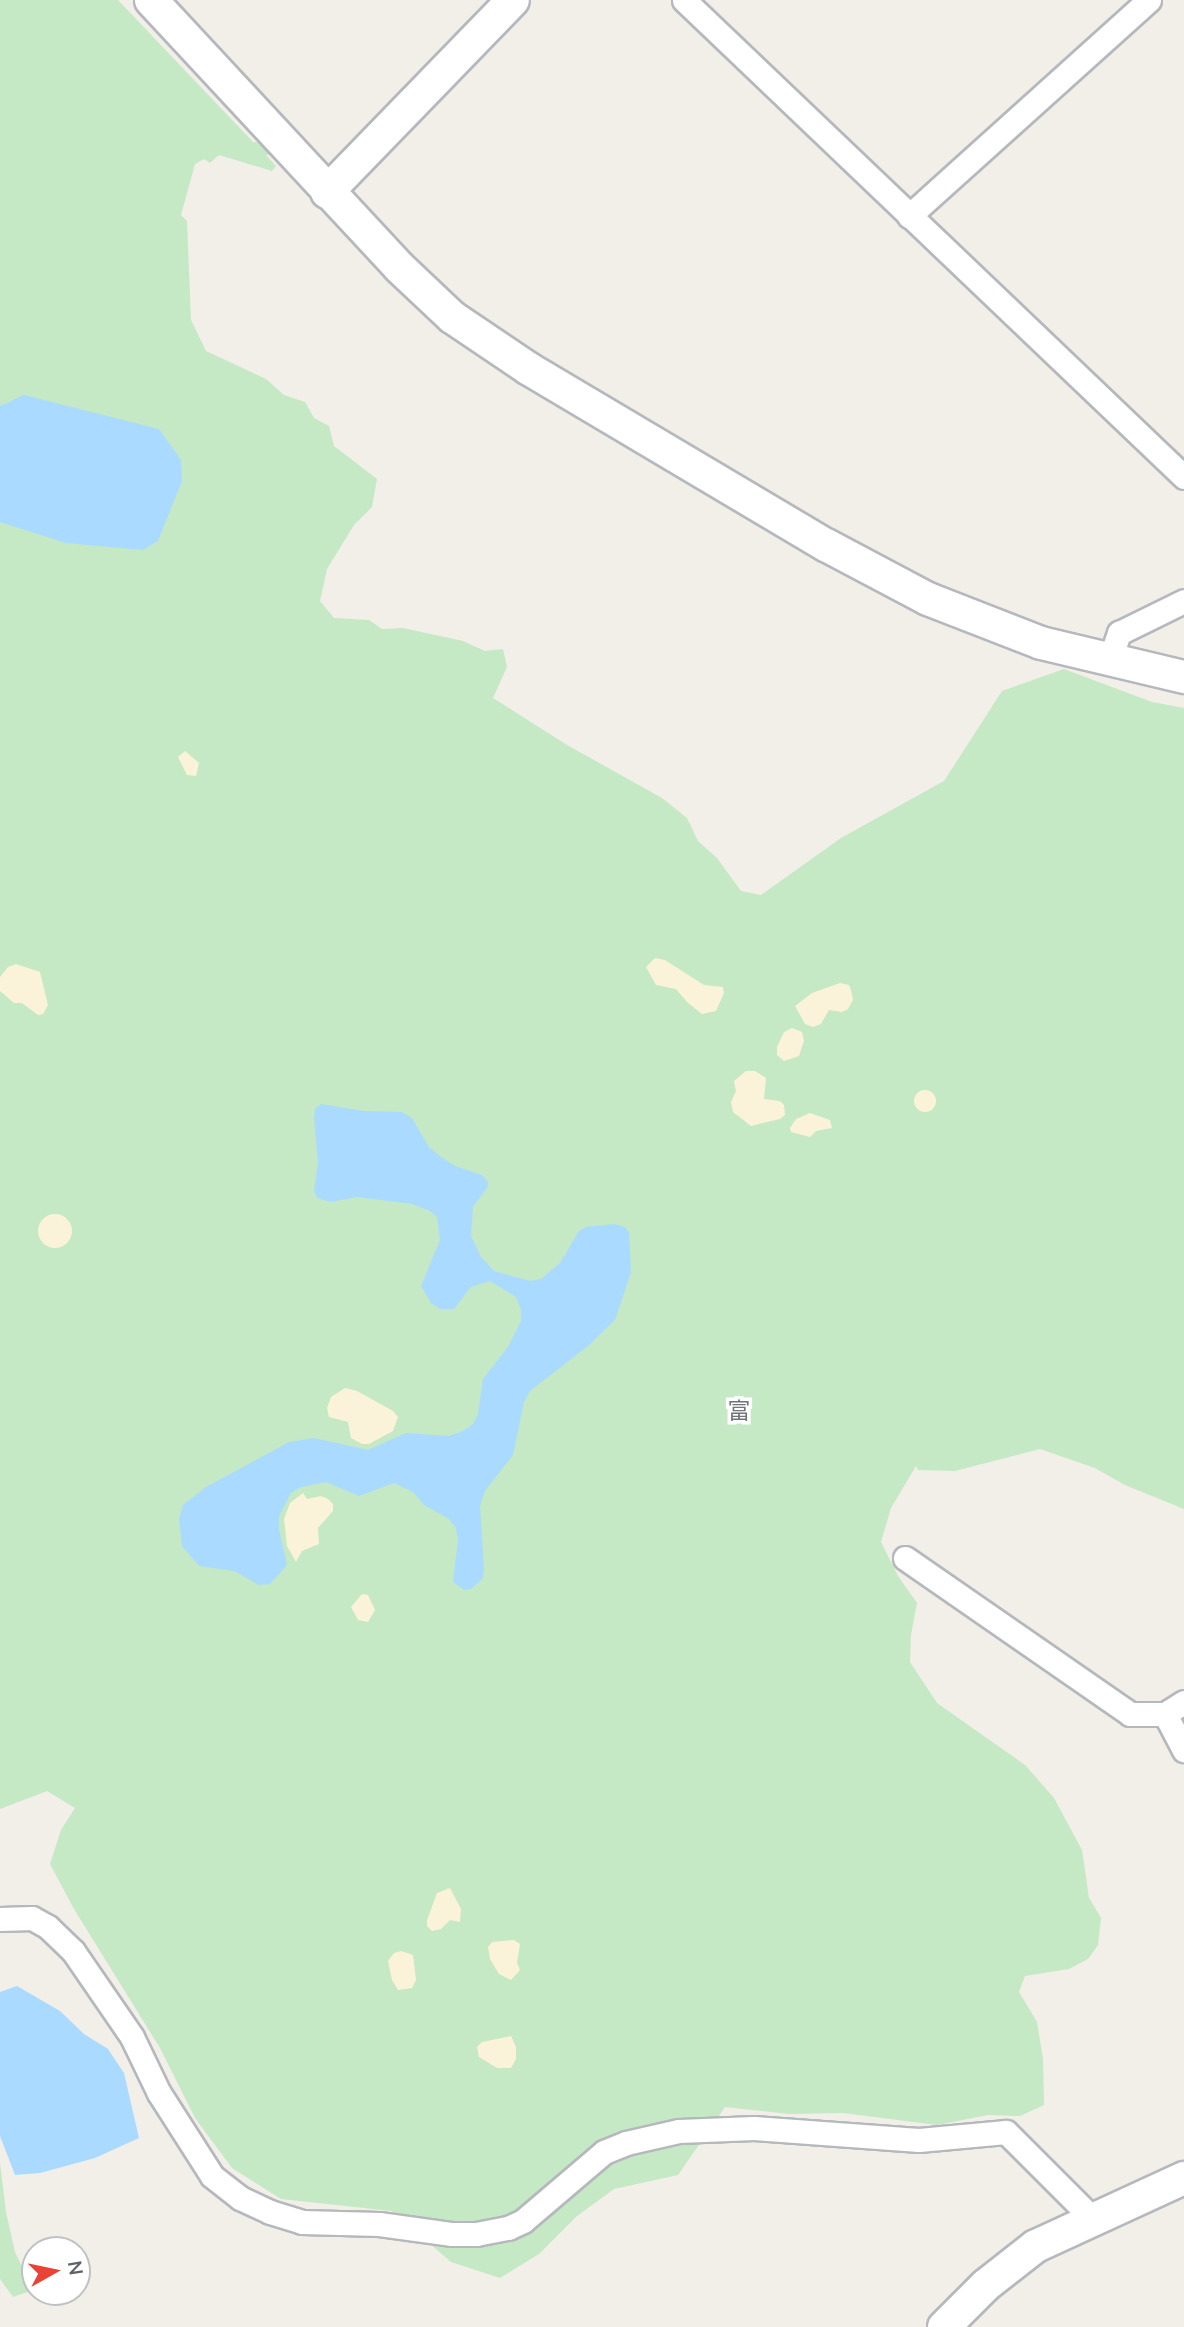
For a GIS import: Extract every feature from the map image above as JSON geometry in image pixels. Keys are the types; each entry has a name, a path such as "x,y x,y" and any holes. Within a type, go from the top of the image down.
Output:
{"street":[{"path":"151,0 399,267 452,317 529,369 826,545 928,599 1041,643 1184,677"},
{"path":"327,192 513,0"},
{"path":"684,0 1184,477"},
{"path":"909,216 1149,0"},
{"path":"1110,659 1119,633 1184,601"},
{"path":"905,1558 1130,1714 1175,1708 1184,1750"},
{"path":"0,1919 32,1918 48,1927 73,1951 132,2037 159,2093 212,2176 240,2198 270,2212 302,2222 379,2224 452,2234 508,2228 523,2221 604,2152 626,2143 679,2131 754,2128 919,2140 1006,2132 1093,2219"},
{"path":"944,2327 986,2285 1036,2246 1184,2178"}],"green space":[{"path":"0,0 118,0 253,142 264,143 276,153 266,155 276,166 272,171 219,155 210,163 204,159 195,164 181,215 187,221 191,320 206,351 266,379 284,395 305,402 314,418 329,426 334,446 377,479 372,507 354,525 327,569 320,601 334,618 369,620 382,629 403,628 463,641 485,651 503,649 507,667 493,698 567,745 662,798 687,818 698,841 717,858 741,891 761,895 841,838 944,781 1002,691 1064,669 1152,702 1184,708 1184,1509 1125,1485 1095,1468 1040,1449 955,1471 918,1470 916,1466 891,1508 881,1542 898,1576 917,1603 911,1635 910,1662 937,1703 1025,1765 1054,1798 1082,1850 1089,1898 1101,1918 1098,1945 1088,1959 1069,1969 1025,1976 1019,1992 1037,2022 1043,2059 1044,2105 1020,2116 988,2115 937,2125 843,2113 789,2114 725,2107 678,2175 614,2189 577,2216 539,2254 500,2278 451,2262 392,2211 281,2199 232,2168 195,2118 160,2048 74,1909 50,1864 61,1830 75,1808 47,1791 0,1809"},
{"path":"0,2163 6,2212 15,2252 21,2265 21,2294 13,2297 0,2279"}],"sand":[{"path":"185,751 199,763 196,776 187,775 178,757"},
{"path":"655,958 665,960 704,985 723,987 724,993 716,1011 702,1014 676,989 656,985 646,967"},
{"path":"16,964 40,972 48,1005 43,1014 38,1015 22,1003 14,1003 0,991 0,977 8,967"},
{"path":"840,983 849,985 851,990 853,1000 848,1009 842,1012 829,1010 821,1024 813,1027 805,1024 795,1006 812,993"},
{"path":"792,1028 802,1032 804,1041 799,1056 784,1061 777,1055 777,1047 784,1032"},
{"path":"746,1071 755,1071 766,1078 764,1099 780,1101 784,1105 785,1115 780,1119 751,1126 733,1112 731,1102 736,1091 734,1081"},
{"path":"925,1090 933,1093 936,1101 933,1109 925,1112 917,1109 914,1101 917,1093"},
{"path":"810,1113 830,1120 832,1128 816,1131 810,1137 791,1132 790,1128 796,1119"},
{"path":"55,1214 67,1219 72,1231 67,1243 55,1248 43,1243 38,1231 43,1219"},
{"path":"345,1388 357,1391 393,1411 398,1417 393,1431 369,1444 362,1444 351,1438 348,1422 329,1417 327,1408 331,1397"},
{"path":"303,1493 307,1499 321,1496 328,1499 333,1504 333,1511 318,1528 319,1544 302,1551 296,1562 287,1546 284,1519 290,1503"},
{"path":"362,1594 368,1595 375,1610 368,1622 358,1620 351,1607"},
{"path":"450,1888 461,1909 460,1922 450,1920 441,1929 432,1931 427,1926 427,1920 437,1893"},
{"path":"514,1940 520,1944 517,1963 520,1970 511,1980 499,1974 490,1959 488,1947 492,1942"},
{"path":"401,1951 413,1955 416,1980 412,1988 398,1990 392,1980 388,1961 394,1953"},
{"path":"511,2036 516,2047 516,2059 511,2068 497,2068 479,2057 477,2047 482,2042"}],"water":[{"path":"24,395 159,429 181,460 182,481 158,541 143,550 66,543 0,522 0,406"},
{"path":"321,1104 364,1111 402,1112 412,1118 429,1147 441,1157 455,1166 482,1175 488,1182 487,1188 473,1207 471,1236 481,1257 494,1271 530,1281 541,1279 560,1263 579,1231 586,1227 614,1224 625,1227 629,1233 631,1272 615,1320 588,1346 530,1391 524,1402 513,1455 485,1491 480,1506 483,1578 471,1589 464,1590 453,1582 458,1540 456,1528 449,1519 424,1505 413,1492 394,1483 359,1496 326,1482 301,1487 291,1493 279,1516 279,1530 287,1565 270,1584 259,1585 234,1571 199,1566 182,1546 179,1519 183,1505 206,1487 289,1442 314,1438 368,1450 406,1433 449,1436 463,1431 473,1424 478,1414 483,1379 508,1347 521,1321 521,1310 516,1297 490,1281 471,1287 454,1309 440,1309 431,1303 421,1286 440,1240 437,1217 430,1211 412,1204 357,1197 331,1202 317,1198 314,1191 318,1163 314,1118 315,1109"},
{"path":"17,1986 60,2011 84,2034 108,2049 124,2073 139,2138 95,2158 40,2173 15,2175 0,2136 0,1992"}],"district":[{"name":"富","path":"739,1412"}]}
